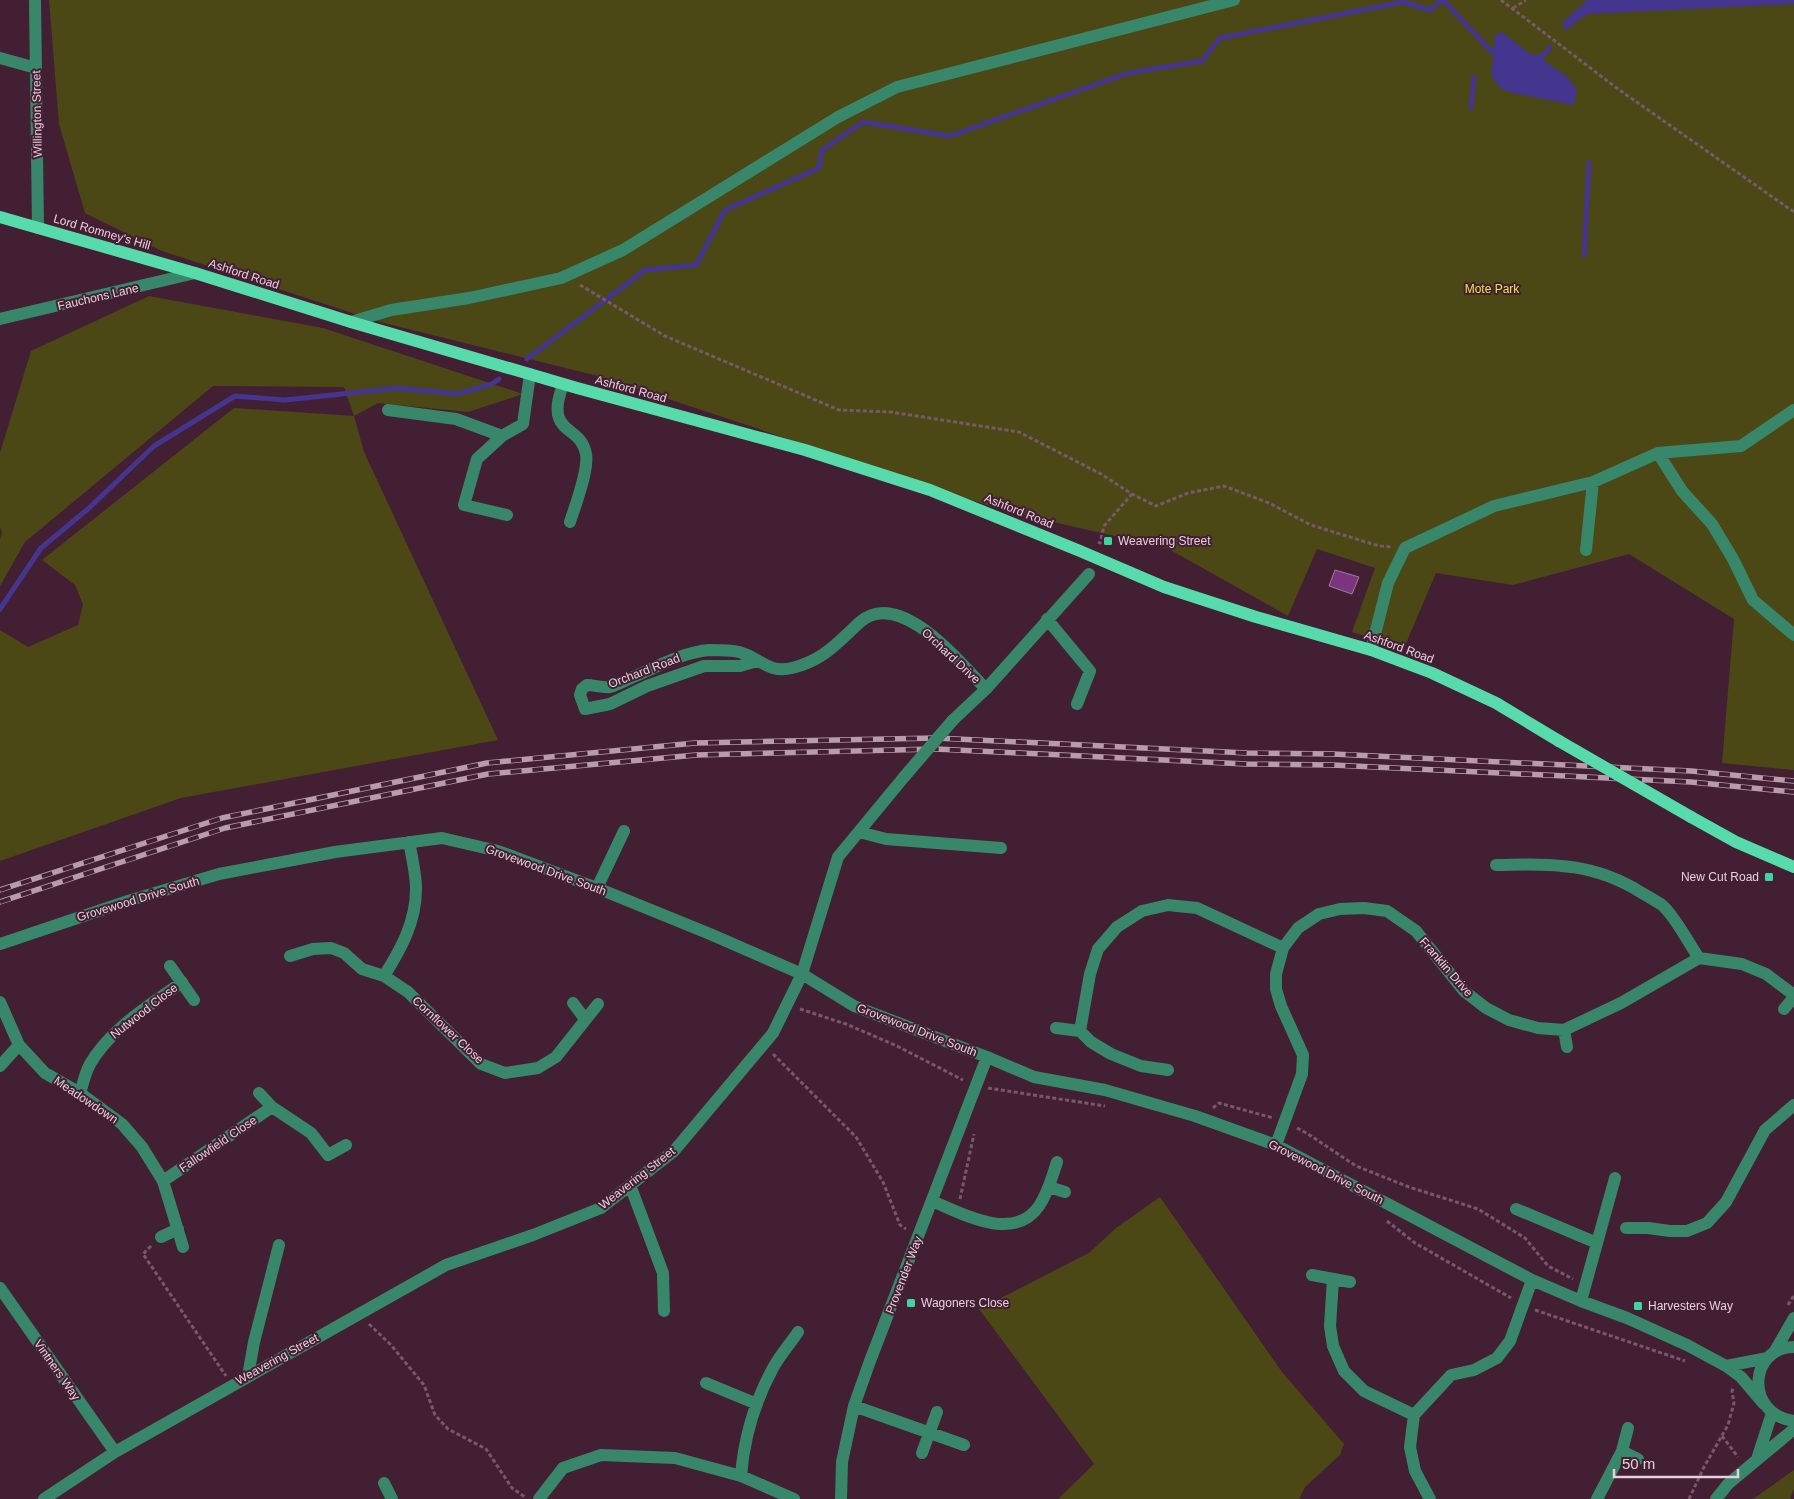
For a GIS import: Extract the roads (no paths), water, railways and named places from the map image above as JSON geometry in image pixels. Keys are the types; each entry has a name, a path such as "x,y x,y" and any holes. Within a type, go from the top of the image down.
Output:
{"main road":[{"name":"Lord Romney's Hill","path":"0,217 195,274"},
{"name":"Ashford Road","path":"195,274 563,384 822,456 930,490 1164,587 1256,617 1370,650 1432,673 1496,703 1736,842 1794,867"}],"street":[{"name":"Willington Street","path":"35,0 38,228"},
{"path":"351,322 391,310 469,298 561,278 623,250 838,117 897,87 1234,0"},
{"path":"0,58 36,68"},
{"name":"Fauchons Lane","path":"0,319 195,274"},
{"path":"507,516 464,505 477,459 502,436 522,424 530,374"},
{"path":"563,384 558,400 557,412 559,420 584,443 587,456 583,478 570,522"},
{"path":"388,410 456,419 502,436"},
{"path":"1370,650 1388,583 1405,548 1494,506 1593,482 1658,453 1741,446 1794,410"},
{"path":"1658,453 1682,491 1712,524 1733,558 1753,600 1794,635"},
{"path":"1586,550 1593,482"},
{"name":"Weavering Street","path":"44,1499 115,1452 446,1265 533,1235 601,1208 674,1151 772,1033 802,974 838,857 952,720 986,689 1089,574"},
{"name":"Orchard Drive","path":"757,661 772,668 789,669 806,665 824,656 863,620 880,614 894,614 913,621 933,635 986,689"},
{"path":"1047,619 1090,671 1077,704"},
{"name":"Orchard Road","path":"710,650 740,652 757,661 740,666 704,666 647,686 610,704 585,709 580,695 582,689 587,685 608,687 678,656 710,650"},
{"path":"597,888 624,831"},
{"path":"859,832 886,839 1001,848"},
{"name":"Grovewood Drive South","path":"0,944 128,901 219,874 335,852 442,838 498,850 597,888 802,974 854,1006 1034,1077 1105,1090 1201,1118 1276,1146 1532,1280 1627,1318 1726,1366 1741,1377 1768,1409"},
{"path":"384,976 399,951 412,922 416,889 409,842"},
{"path":"1496,864 1555,864 1590,870 1609,876 1635,889 1662,906 1699,958 1742,964 1766,974 1794,996 1784,1009"},
{"path":"1080,1031 1090,974 1098,949 1117,927 1142,911 1168,905 1197,908 1283,948"},
{"name":"Franklin Drive","path":"1276,1146 1302,1074 1303,1054 1280,1006 1276,989 1276,974 1283,948 1298,928 1319,914 1340,909 1364,908 1387,911 1416,931 1464,991 1486,1008 1509,1020 1538,1028 1564,1030 1621,1003 1699,958"},
{"name":"Cornflower Close","path":"290,956 313,949 331,948 344,954 362,969 384,976 408,992 481,1064 505,1073 538,1068 556,1057 598,1004"},
{"name":"Nutwood Close","path":"170,966 194,1000"},
{"name":"Nutwood Close","path":"80,1093 89,1066 104,1042 182,982"},
{"name":"Meadowdown","path":"0,1002 19,1045 45,1073 80,1093 122,1124 142,1147 163,1181 183,1247"},
{"path":"573,1004 585,1019"},
{"path":"1056,1028 1080,1031 1090,1042 1111,1054 1141,1066 1168,1070"},
{"path":"1564,1030 1567,1046"},
{"path":"0,1066 19,1045"},
{"name":"Provender Way","path":"841,1499 842,1462 854,1406 987,1057"},
{"path":"259,1093 272,1107 311,1133 328,1155 346,1145"},
{"path":"1626,1228 1687,1231 1707,1223 1726,1202 1765,1130 1794,1105"},
{"name":"Fallowfield Close","path":"163,1181 272,1107"},
{"path":"932,1202 998,1225 1014,1224 1026,1218 1038,1207 1049,1187 1057,1162"},
{"path":"1581,1301 1615,1178"},
{"path":"630,1185 663,1273 664,1311"},
{"path":"1049,1187 1065,1192"},
{"path":"1516,1209 1597,1243"},
{"path":"161,1237 178,1229"},
{"path":"248,1376 254,1342 279,1244"},
{"path":"1312,1275 1350,1282"},
{"path":"1333,1279 1330,1326 1333,1346 1344,1371 1364,1391 1414,1415"},
{"path":"1430,1499 1415,1470 1410,1447 1414,1415 1451,1375 1474,1370 1496,1358 1510,1341 1532,1280"},
{"name":"Vintners Way","path":"0,1288 115,1452"},
{"path":"1794,1318 1761,1368 1758,1380 1759,1393 1768,1409 1784,1419 1794,1421"},
{"path":"740,1476 744,1448 757,1404 774,1366 798,1332"},
{"path":"1726,1366 1771,1355 1794,1347"},
{"path":"706,1383 757,1404"},
{"path":"854,1406 964,1445"},
{"path":"1757,1459 1768,1409"},
{"path":"922,1453 937,1412"},
{"path":"1597,1499 1622,1451 1628,1428"},
{"path":"1716,1499 1728,1484 1794,1428"},
{"path":"1622,1451 1638,1459"},
{"path":"539,1499 563,1468 601,1455 675,1458 740,1476 794,1499"},
{"path":"384,1483 392,1499"}],"waterway":[{"path":"527,359 645,270 696,265 725,210 819,168 822,150 863,122 950,136 1128,73 1202,61 1220,38 1403,2 1430,10 1442,0"},
{"path":"1443,0 1492,52 1498,54"},
{"path":"1537,57 1543,56 1550,47"},
{"path":"1471,108 1474,77"},
{"path":"1584,255 1589,163"},
{"path":"0,609 41,548 89,508 154,446 235,396 285,400 398,388 457,394 492,384 499,379"}],"railway":[{"path":"0,890 222,818 487,763 695,743 936,738 1691,771 1794,781"},
{"path":"0,902 225,828 488,774 696,755 936,749 1691,782 1794,792"}],"place":[{"name":"Weavering Street","path":"1108,541"},
{"name":"New Cut Road","path":"1769,877"},
{"name":"Wagoners Close","path":"911,1303"},
{"name":"Harvesters Way","path":"1638,1306"}],"park label":[{"name":"Mote Park","path":"1492,289"}]}
